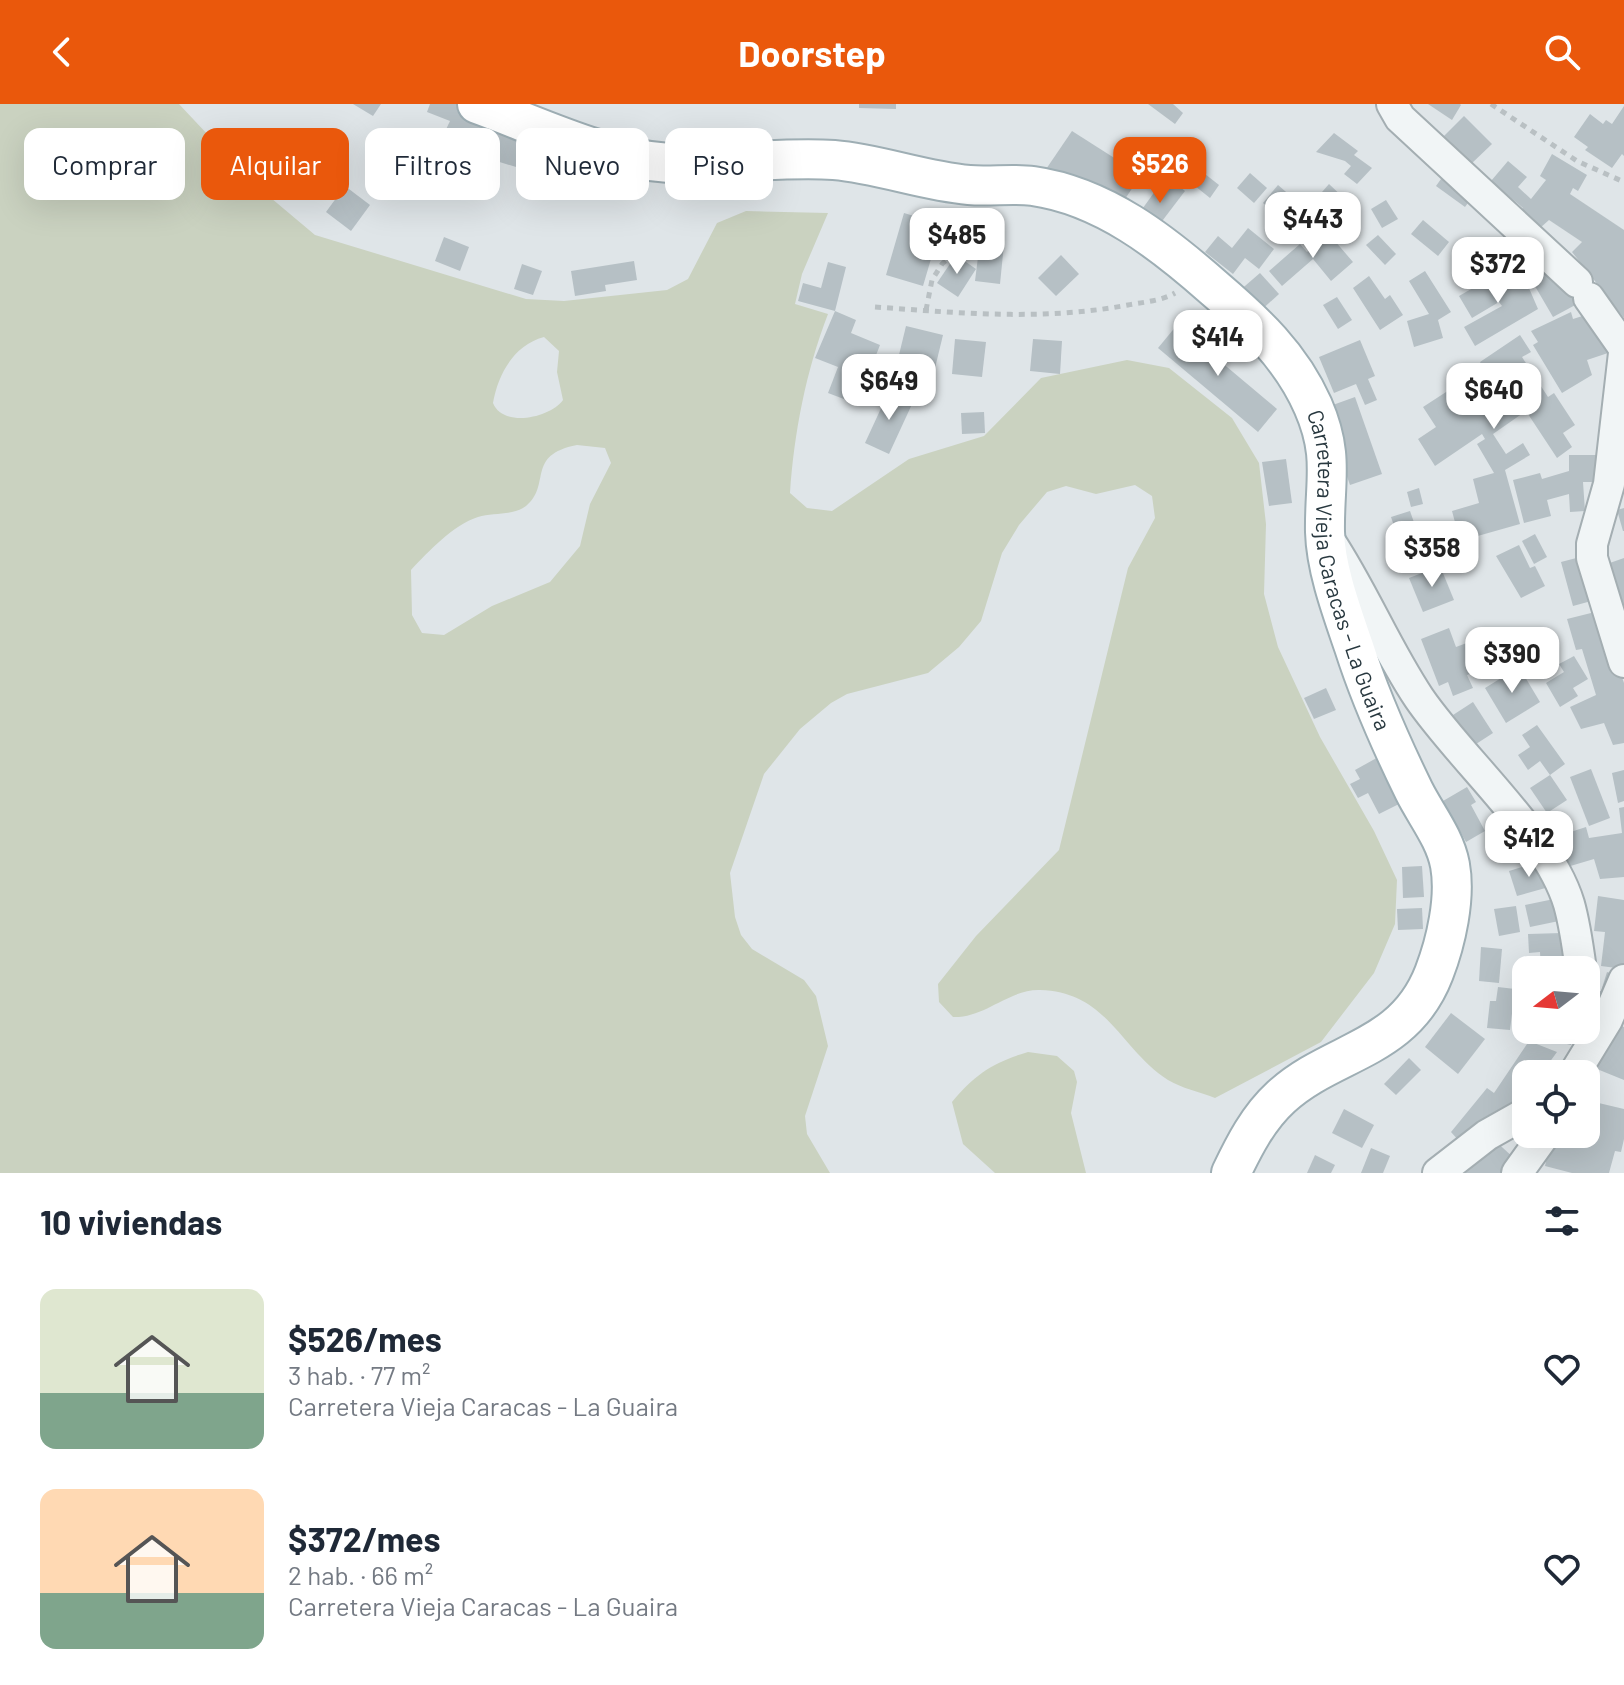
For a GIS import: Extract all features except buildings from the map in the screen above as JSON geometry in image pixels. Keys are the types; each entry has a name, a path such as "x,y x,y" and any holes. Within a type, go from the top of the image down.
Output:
{"main road":[{"name":"Carretera Vieja Caracas - La Guaira","path":"477,104 622,155 667,163 835,160 971,185 1006,184 1059,190 1092,202 1130,223 1201,276 1281,349 1314,408 1330,473 1325,535 1353,645 1383,728 1441,840 1450,865 1450,895 1444,940 1434,975 1418,1004 1373,1043 1280,1097 1251,1133 1231,1173"}],"street":[{"path":"1392,104 1400,118 1583,290 1624,351 1609,484 1592,544 1592,558 1624,662"},
{"path":"1325,535 1355,579 1391,653 1442,732 1525,827 1552,868 1568,902 1578,956"},
{"path":"1581,1054 1612,1010 1624,980"},
{"path":"1438,1173 1487,1135 1512,1121"},
{"path":"1517,1173 1535,1148"}],"path":[{"path":"1491,104 1577,161 1624,182"},
{"path":"926,310 932,280 942,264 968,241 1006,184"},
{"path":"875,307 1015,316 1116,308 1166,298 1201,276"}],"green space":[{"path":"0,104 179,104 201,128 201,200 273,200 315,235 526,299 564,301 667,290 688,279 717,223 746,211 828,213 802,274 795,304 828,314 807,380 792,470 790,493 807,508 832,511 909,459 984,436 1041,378 1127,360 1169,368 1232,418 1259,463 1266,524 1264,594 1278,647 1320,737 1374,831 1397,880 1395,924 1374,973 1321,1042 1215,1098 1168,1080 1137,1053 1098,1011 1063,993 1029,991 976,1013 953,1017 939,1002 938,984 976,936 1059,850 1128,568 1155,518 1152,496 1135,485 1096,494 1066,486 1047,492 1019,525 1002,553 981,621 959,647 928,673 847,694 800,729 764,774 730,873 735,917 741,935 752,949 804,980 816,996 828,1046 805,1116 807,1134 830,1173 0,1173","holes":["544,337 559,351 557,372 563,400 557,406 527,418 506,416 498,411 493,403 499,382 516,354","577,445 605,448 611,463 590,504 580,546 550,582 492,606 444,635 422,633 412,615 411,570 460,526 484,516 526,506 534,498 545,463 551,456"]},
{"path":"1028,1052 1057,1056 1074,1071 1077,1082 1071,1113 1086,1173 995,1173 963,1144 952,1102 986,1070"}]}
